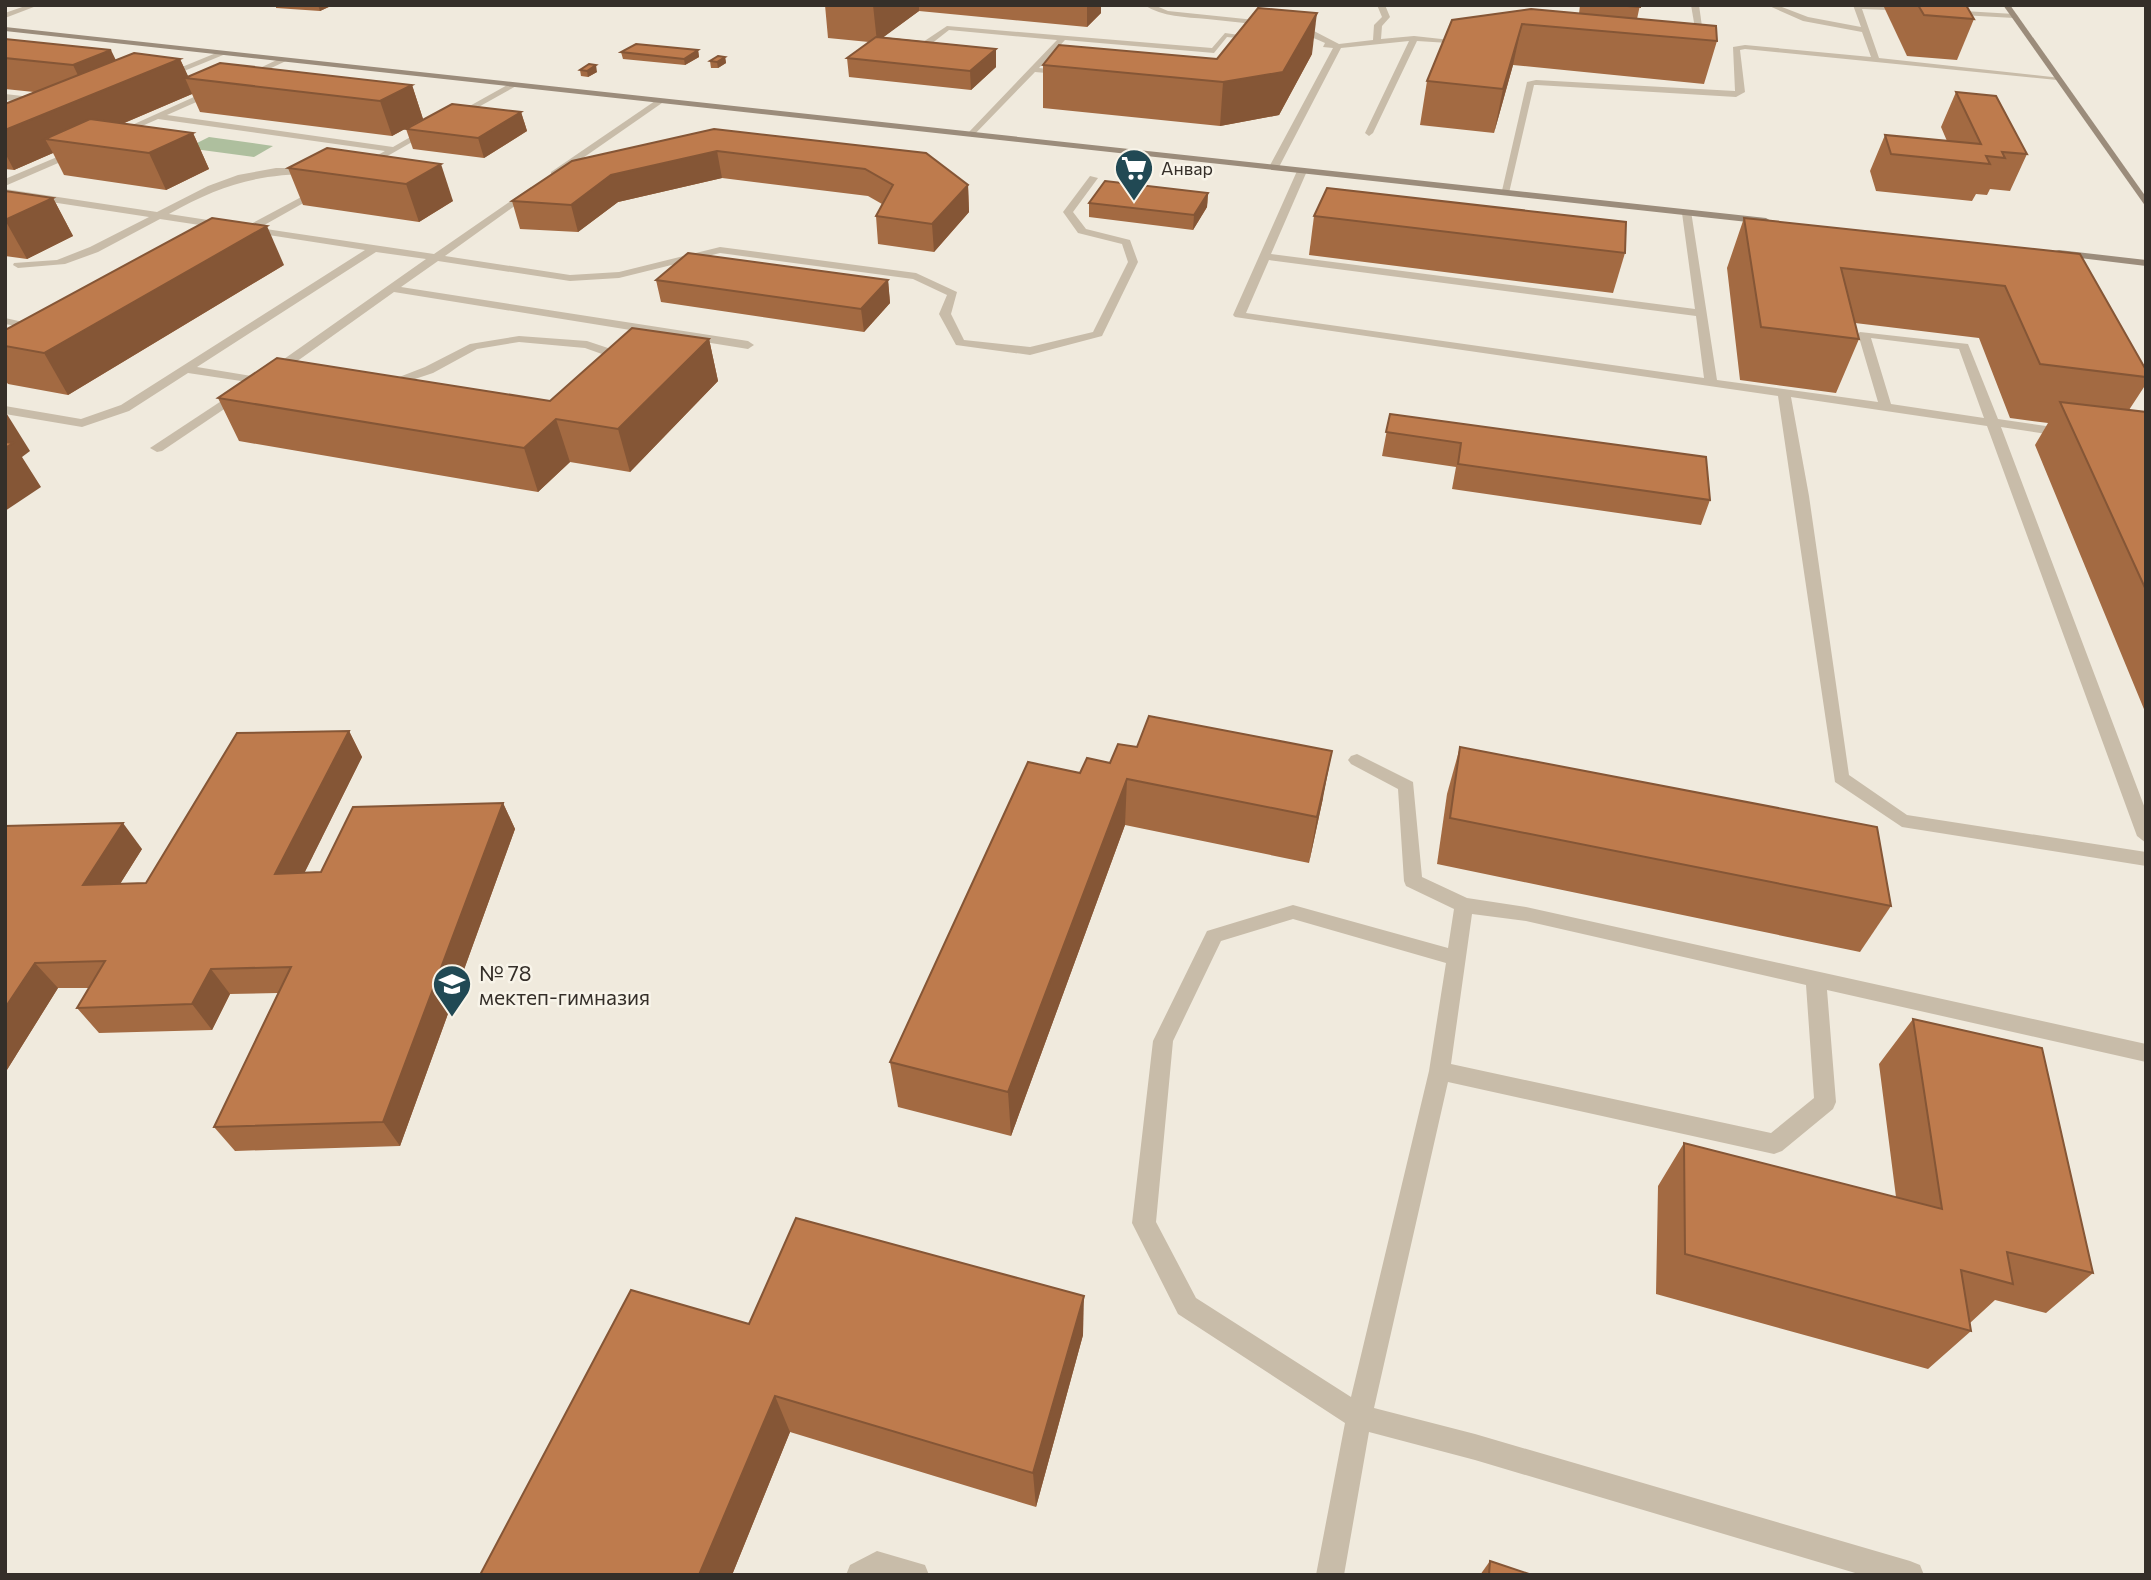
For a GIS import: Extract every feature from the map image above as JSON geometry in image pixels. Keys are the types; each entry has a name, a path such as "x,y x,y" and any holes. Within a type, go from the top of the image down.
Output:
{"street":[{"path":"5,16 36,5"},
{"path":"1147,5 1167,13 1283,25 1309,32 1338,46"},
{"path":"1377,40 1378,25 1386,17 1381,5"},
{"path":"1695,5 1703,52 1701,57"},
{"path":"1770,5 1805,19 1865,30"},
{"path":"2006,5 2146,204"},
{"path":"1876,61 1857,6 1885,8"},
{"path":"1943,12 2014,16"},
{"path":"923,46 947,28 1214,51"},
{"path":"5,29 658,103 1783,223"},
{"path":"1207,62 1224,34 1262,38"},
{"path":"1313,43 1338,46 1413,38 1469,43"},
{"path":"1369,134 1413,38"},
{"path":"972,135 1062,39"},
{"path":"1274,167 1338,46"},
{"path":"1504,193 1530,84 1536,82 1736,94 1741,92 1736,49 1738,47 2057,78"},
{"path":"149,82 224,53"},
{"path":"239,80 284,60"},
{"path":"1035,70 1075,74"},
{"path":"110,137 227,85"},
{"path":"450,120 514,85"},
{"path":"5,97 45,102"},
{"path":"157,448 259,382 658,103"},
{"path":"157,116 394,150"},
{"path":"348,174 438,125"},
{"path":"9,180 86,147"},
{"path":"1302,171 1239,315 2082,435"},
{"path":"5,263 18,265 59,262 133,230 205,188 260,172 326,173"},
{"path":"5,192 246,231 436,256 570,278 619,275 720,250 916,276 953,294 945,314 960,343 1030,351 1098,334 1133,262 1126,242 1082,231 1068,212 1093,178"},
{"path":"234,237 326,187"},
{"path":"1687,213 1711,382"},
{"path":"5,410 82,423 125,408 373,249"},
{"path":"2045,251 2146,262"},
{"path":"1265,256 1701,313"},
{"path":"5,272 18,265"},
{"path":"393,289 748,345"},
{"path":"5,320 51,329"},
{"path":"1886,407 1864,334 1964,346 2146,836"},
{"path":"368,391 429,370 474,346 519,339 587,345 622,357 622,371"},
{"path":"187,369 287,386"},
{"path":"1784,392 1802,496 1841,778 1902,821 2146,859"},
{"path":"1357,760 1407,786 1413,881 1464,905 1526,914 2146,1053"},
{"path":"1330,1575 1359,1418 1440,1070 1464,905"},
{"path":"1455,958 1293,912 1214,936 1163,1041 1144,1223 1187,1306 1359,1418 1475,1447 1910,1575"},
{"path":"1440,1070 1774,1144 1825,1102 1816,980"},
{"path":"860,1575 877,1565 915,1575"}],"green space":[{"path":"209,137 273,146 254,157 187,148"}],"building":[{"path":"1918,5 1966,5 1974,19 1924,15"},
{"path":"1258,8 1317,13 1283,72 1223,82 1043,65 1059,45 1217,59"},
{"path":"1531,9 1716,26 1717,41 1522,24 1503,89 1427,81 1452,20"},
{"path":"876,37 996,49 970,71 847,58"},
{"path":"5,39 111,50 73,65 5,58"},
{"path":"636,44 698,50 684,59 621,52"},
{"path":"134,53 180,59 5,130 5,104"},
{"path":"718,56 725,57 717,62 710,61"},
{"path":"220,63 412,85 380,101 185,78"},
{"path":"589,64 596,65 587,71 580,70"},
{"path":"1956,92 1996,96 2027,154 2002,152 2005,158 1986,156 1990,164 1891,154 1885,135 1981,144"},
{"path":"452,104 521,112 478,138 406,129"},
{"path":"90,119 193,133 149,153 45,139"},
{"path":"714,129 926,153 968,185 932,224 876,216 893,185 865,169 717,151 611,175 571,205 512,201 572,161"},
{"path":"327,148 441,164 406,184 288,168"},
{"path":"1105,181 1208,193 1194,215 1089,203"},
{"path":"1327,188 1626,222 1625,253 1314,216"},
{"path":"5,191 53,198 5,220"},
{"path":"212,218 267,226 44,353 5,346 5,330"},
{"path":"1744,218 2080,254 2146,370 2146,377 2040,364 2005,286 1841,268 1859,339 1761,327"},
{"path":"688,253 888,280 861,309 656,280"},
{"path":"632,328 709,339 618,429 556,419 524,448 218,398 277,358 550,401"},
{"path":"2060,402 2146,412 2146,590"},
{"path":"1390,414 1706,457 1710,500 1458,464 1461,443 1386,432"},
{"path":"1149,716 1332,751 1317,817 1127,779 1008,1092 890,1062 1028,762 1080,773 1087,758 1110,763 1118,744 1137,747"},
{"path":"349,731 275,874 321,872 353,807 503,803 383,1122 214,1127 291,967 211,969 192,1004 77,1008 105,961 35,963 5,1008 5,826 123,823 83,885 146,883 237,733"},
{"path":"1460,747 1877,827 1891,906 1450,818"},
{"path":"1913,1019 2042,1048 2093,1273 2007,1252 2013,1284 1961,1270 1971,1331 1685,1254 1684,1143 1942,1209"},
{"path":"796,1218 1084,1296 1033,1473 775,1396 699,1575 480,1575 631,1290 749,1324"},
{"path":"1490,1561 1532,1575 1489,1575"}],"place":[{"name":"Анвар","path":"1134,202"},
{"name":"№ 78 мектеп-гимназия","path":"452,1018"}]}
